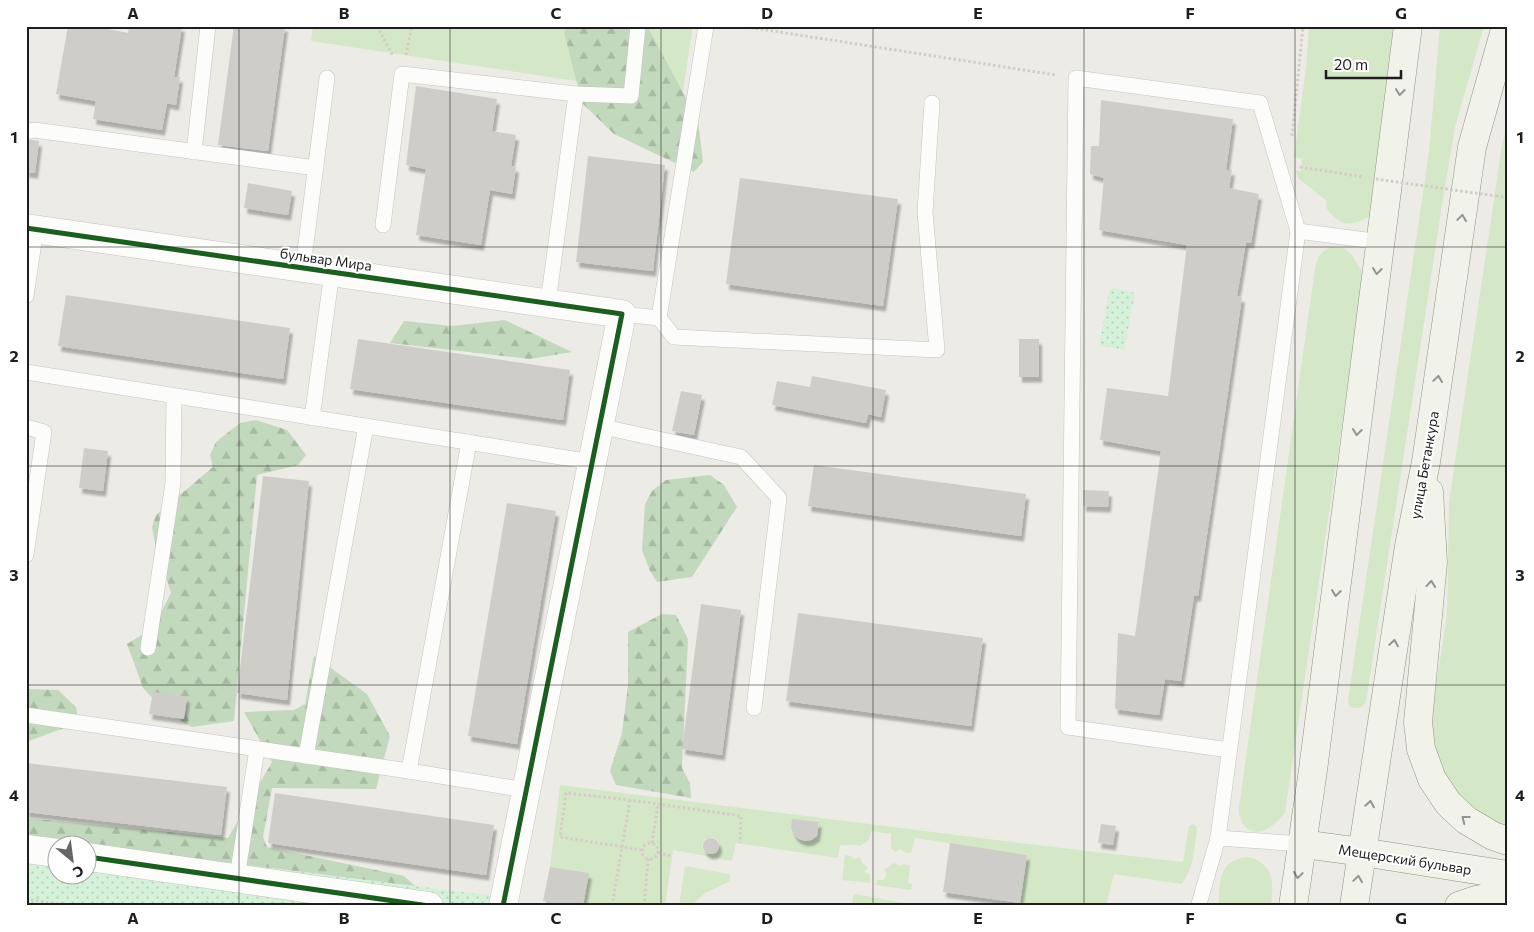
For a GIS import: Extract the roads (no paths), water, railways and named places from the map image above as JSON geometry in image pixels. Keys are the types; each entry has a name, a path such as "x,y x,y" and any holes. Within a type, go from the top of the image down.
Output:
{"main road":[{"path":"1293,906 1408,26"},
{"name":"улица Бетанкура","path":"1354,906 1409,546 1426,462 1472,147 1506,26"},
{"path":"1426,462 1432,522 1433,562 1418,722 1421,749 1432,779 1448,803 1466,820 1493,836 1508,842"},
{"name":"Мещерский бульвар","path":"1302,844 1508,875"},
{"path":"1459,906 1476,900 1508,894"}],"street":[{"name":"бульвар Мира","path":"31,229 622,314"},
{"path":"503,906 622,314"},
{"path":"26,849 48,852"},
{"path":"98,858 429,906"}],"lane":[{"path":"194,152 208,26"},
{"path":"383,225 402,74 576,94 631,96 638,26"},
{"path":"659,318 706,26"},
{"path":"303,268 327,78"},
{"path":"1199,904 1218,838 1298,231 1260,103 1076,78 1068,728 1229,750"},
{"path":"548,303 576,94"},
{"path":"622,314 659,318 674,337 937,350 925,212 932,103"},
{"path":"26,132 34,130 316,168"},
{"path":"26,296 31,229"},
{"path":"1298,231 1381,242"},
{"path":"312,418 332,272"},
{"path":"26,372 592,462"},
{"path":"148,648 173,483 174,396"},
{"path":"306,756 366,426"},
{"path":"599,426 741,457 779,498 754,708"},
{"path":"26,428 44,432 26,555"},
{"path":"409,771 469,442"},
{"path":"26,715 526,790"},
{"path":"237,878 257,749"},
{"path":"1218,838 1302,844"}]}
